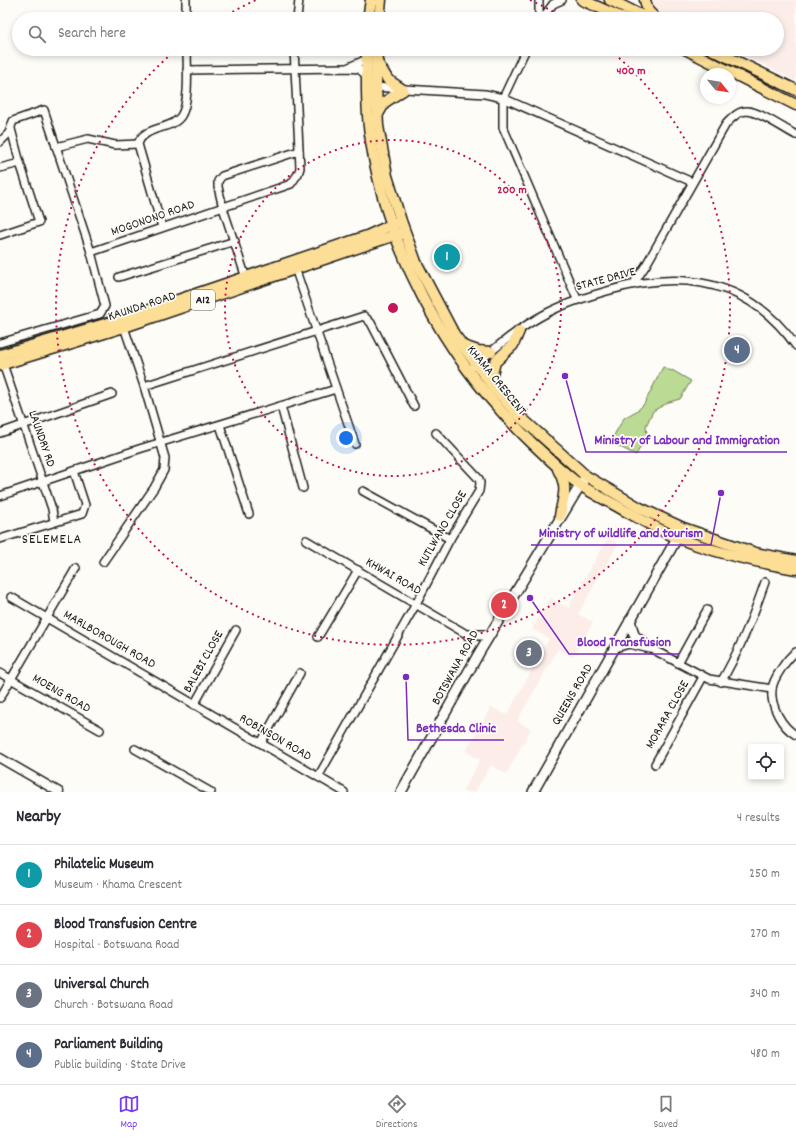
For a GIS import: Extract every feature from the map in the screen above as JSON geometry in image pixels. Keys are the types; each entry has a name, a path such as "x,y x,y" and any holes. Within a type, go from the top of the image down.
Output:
{"main road":[{"path":"369,12 371,0"},
{"path":"380,12 382,0"},
{"path":"582,0 609,12"},
{"path":"610,0 635,12"},
{"path":"645,0 649,12"},
{"path":"370,56 388,80 403,90 385,102 378,116"},
{"name":"KHAMA CRESCENT","path":"370,56 366,76 371,87 378,116 396,223"},
{"name":"KHAMA CRESCENT","path":"370,56 371,87 369,126 374,155 388,208 454,334 463,346 472,367 490,382 518,414 583,480 683,528 755,553 796,561"},
{"path":"699,56 796,105"},
{"path":"726,56 796,90"},
{"path":"388,208 372,238 388,243 395,248 408,268"},
{"name":"KAUNDA ROAD","path":"372,238 396,223"},
{"name":"KHAMA CRESCENT","path":"400,233 408,268 445,337 472,367 508,419 555,464 678,538 751,561 796,569"},
{"name":"KAUNDA ROAD","path":"1,360 124,327 247,281 372,238 400,233"},
{"name":"KAUNDA ROAD","path":"1,360 122,318 247,281"},
{"path":"490,382 495,362 513,345 519,331"},
{"path":"463,346 478,351 491,352"},
{"path":"555,464 565,483 565,492 560,516"},
{"name":"BOTSWANA ROAD","path":"401,792 489,635 583,480"},
{"name":"QUEENS ROAD","path":"533,792 683,528"},
{"path":"630,620 634,635 650,648"},
{"path":"468,635 489,635"},
{"path":"468,635 476,644 479,653"},
{"path":"615,647 629,643 650,648"}],"street":[{"path":"186,0 186,12"},
{"path":"298,12 299,0"},
{"path":"539,0 540,12"},
{"path":"545,12 550,6 562,0"},
{"path":"56,147 88,139 115,145 140,141 146,134 175,122 181,116 185,106 187,56"},
{"name":"MOGONONO ROAD","path":"91,252 291,184 300,168 294,56"},
{"path":"347,68 370,56"},
{"path":"523,56 503,98 503,127 577,299"},
{"path":"187,70 347,68 359,69 366,76"},
{"path":"371,87 485,94 503,98 692,182"},
{"path":"0,142 10,129 12,122 16,119 44,110 91,252 105,303 103,312 0,343"},
{"path":"634,283 726,124 740,113 747,111 756,113 796,135"},
{"path":"0,236 39,222 10,129"},
{"path":"140,141 162,227"},
{"path":"247,281 223,208 218,187 220,178 299,151"},
{"path":"0,168 20,163"},
{"path":"119,277 235,241"},
{"path":"294,265 355,444"},
{"name":"STATE DRIVE","path":"472,367 519,331 546,313 577,299 634,283 692,281 726,288 764,310 777,322 796,346"},
{"path":"144,386 360,316 368,319 414,406"},
{"path":"103,562 162,476 166,463 162,443 124,327"},
{"name":"LAUNDRY RD","path":"1,360 42,481 54,522"},
{"path":"0,496 42,481 336,389"},
{"path":"0,432 112,394"},
{"path":"281,406 303,488"},
{"path":"220,425 249,514"},
{"name":"KUTLWANO CLOSE","path":"318,777 416,604 450,540 479,491 480,484 474,473 436,433"},
{"path":"0,539 54,522 79,516 85,510 74,471"},
{"path":"363,491 450,540"},
{"name":"KHWAI ROAD","path":"306,540 468,635"},
{"path":"0,698 76,568"},
{"path":"318,637 358,570"},
{"path":"721,682 736,656 765,582"},
{"name":"MARLBOROUGH ROAD","path":"11,597 111,654 194,705"},
{"path":"678,663 707,610"},
{"name":"BALEBI CLOSE","path":"194,705 236,630"},
{"path":"650,648 703,677 721,682 772,689"},
{"path":"796,652 781,669 772,689 775,709 785,727 796,735"},
{"name":"MOENG ROAD","path":"0,673 100,730"},
{"path":"261,743 300,673"},
{"name":"MORARA CLOSE","path":"655,764 703,677"},
{"name":"ROBINSON ROAD","path":"194,705 344,792"},
{"path":"135,749 211,792"},
{"path":"0,758 59,792"}],"shaded area":[{"path":"636,0 796,0 796,81 747,56 784,56 784,12 659,12"},
{"path":"608,538 618,544 578,614 593,622 573,657 558,649 517,721 531,729 506,774 491,765 475,792 462,792 480,760 466,751 491,707 507,715 549,639 532,629 551,598 568,608"}],"green space":[{"path":"663,367 671,371 672,370 691,381 680,399 669,402 653,411 646,426 647,435 636,455 610,442 624,418 638,410 644,404"}],"place":[{"name":"Philatelic Museum","path":"447,257"},
{"name":"Parliament Building","path":"737,350"},
{"name":"Ministry of Labour and Immigration","path":"565,376"},
{"name":"Ministry of wildlife and tourism","path":"721,493"},
{"name":"Blood Transfusion","path":"530,598"},
{"name":"Blood Transfusion Centre","path":"504,605"},
{"name":"Universal Church","path":"529,653"},
{"name":"Bethesda Clinic","path":"406,677"}],"district":[{"name":"SELEMELA","path":"52,540"}]}
